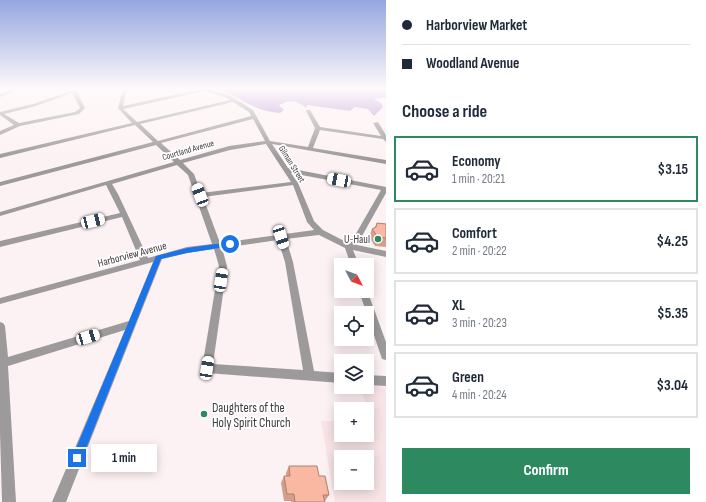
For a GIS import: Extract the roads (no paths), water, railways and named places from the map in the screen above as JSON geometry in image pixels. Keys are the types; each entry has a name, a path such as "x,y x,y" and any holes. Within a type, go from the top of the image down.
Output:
{"street":[{"path":"0,133 18,125 68,116 76,112"},
{"path":"124,112 191,174 200,195 217,246 223,266 207,368 334,377"},
{"path":"0,156 183,112"},
{"name":"Gilman Street","path":"251,112 268,142 295,183 310,219 320,232 350,247 386,254"},
{"path":"309,112 318,128"},
{"path":"0,113 18,125"},
{"path":"0,184 254,117"},
{"path":"376,123 385,139"},
{"path":"318,128 385,139"},
{"path":"310,149 318,128"},
{"name":"Courtland Avenue","path":"0,214 229,148 268,142 386,162"},
{"path":"287,170 386,189 350,247 353,258"},
{"path":"108,183 116,194 145,261"},
{"path":"200,195 295,183"},
{"path":"0,244 124,214"},
{"name":"Harborview Avenue","path":"0,301 187,250 320,232"},
{"path":"281,237 289,262 309,375"},
{"path":"59,502 130,324 159,258"},
{"path":"365,298 386,356"},
{"path":"3,363 130,324"},
{"path":"0,326 9,502"},
{"path":"374,380 386,381"}],"place":[{"name":"U-Haul","path":"378,239"},
{"name":"Daughters of the Holy Spirit Church","path":"204,414"}]}
